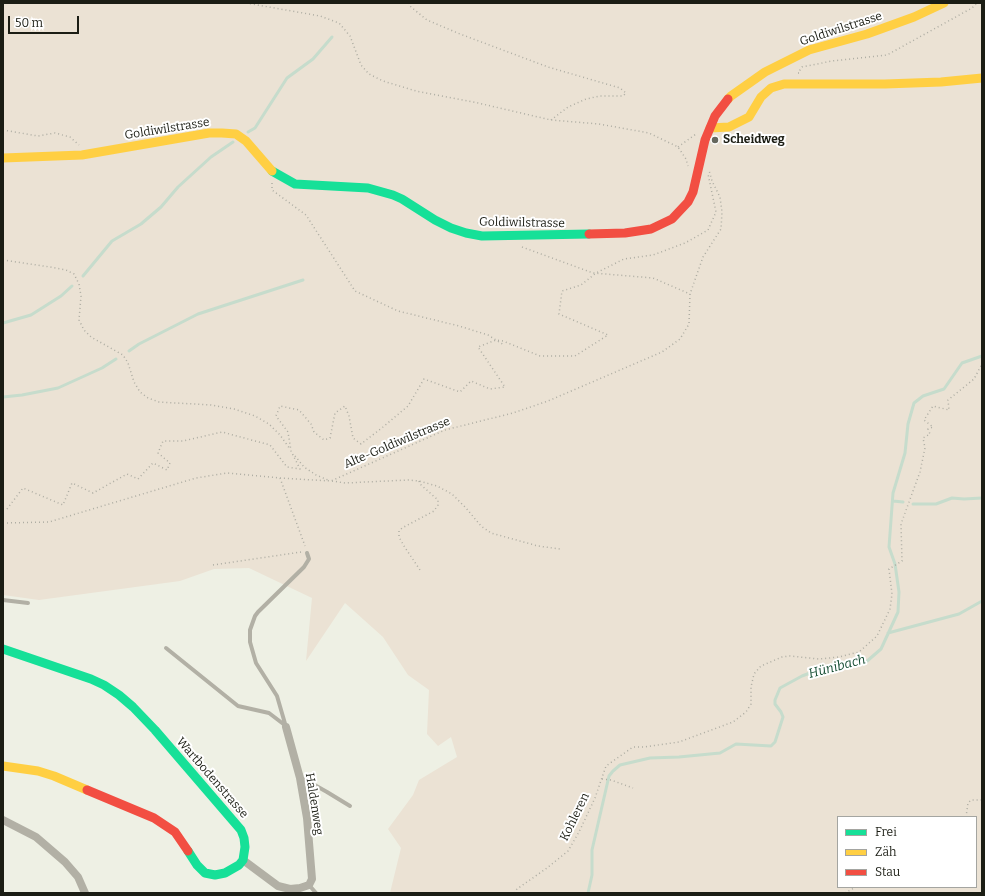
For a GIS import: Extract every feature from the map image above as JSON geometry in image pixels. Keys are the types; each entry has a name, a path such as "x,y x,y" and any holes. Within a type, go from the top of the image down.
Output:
{"street":[{"name":"Goldiwilstrasse","path":"3,158 82,154 208,133 236,134 246,141 272,171 295,184 368,188 393,195 440,223 466,233 482,236 550,236 625,233 651,229 672,219 688,202 693,192 703,147 710,128 715,116 730,96 765,72 809,50 867,34 944,3"},
{"path":"710,128 729,127 750,117 762,97 771,88 784,84 885,84 947,82 982,78"},
{"name":"Wartbodenstrasse","path":"3,649 91,679 109,689 132,707 155,730 241,830 245,847 243,860"},
{"name":"Haldenweg","path":"286,726 300,778 307,818 312,879 309,885"},
{"path":"3,766 38,771 54,776 154,818 176,832 196,865 205,874 215,875 225,873 239,865 243,860 278,886 290,889 309,885"},
{"path":"3,820 36,837 60,857 78,877 85,893"}],"lane":[{"name":"Haldenweg","path":"286,726 277,696 256,663 250,642 250,630 258,612 304,567 309,559 307,553"},
{"path":"3,600 28,603"},
{"path":"166,648 238,706 269,714 286,726"},
{"path":"300,778 328,792 350,806"},
{"path":"309,885 316,893"}],"path":[{"path":"246,3 320,16 339,23 350,36 361,65 369,74 383,81 416,91 478,103 551,120 599,124 632,129 649,134 678,146 686,159 689,172"},
{"path":"408,3 427,20 460,34 548,67 620,88 626,93 623,96 600,96 586,99 568,107 551,120"},
{"path":"805,73 798,73 802,67 832,61 887,54 972,8 977,3"},
{"path":"678,146 697,133 710,128"},
{"path":"3,130 38,136 55,133 70,137 79,144 82,154"},
{"name":"Alte-Goldiwilstrasse","path":"3,523 49,522 196,478 227,474 330,481 445,430 513,413 548,401 662,352 680,338 689,324 690,294 704,257 721,229 722,212 720,197 712,181 708,167"},
{"path":"272,171 272,190 306,214 355,291 398,311 459,326 488,335 504,345"},
{"path":"3,509 7,510 23,488 63,505 72,483 93,494 127,474 138,479 153,464 168,470 170,463 158,453 164,441 183,441 222,432 270,445 287,467 300,469 292,451 288,432 276,416 280,406 298,410 311,424 314,432 324,440 330,438 335,413 345,406 349,416 353,438 361,444 408,406 424,379 460,392 471,381 490,389 504,387 478,346 496,340 503,341 540,356 575,356 608,335 559,314 562,291 581,285 596,273 624,259 653,255 685,243 708,230 716,212 707,171"},
{"path":"521,246 596,273 653,278 690,294"},
{"path":"3,260 66,270 74,274 79,284 82,296 79,320 84,330 91,337 123,355 128,363 134,382 140,392 148,398 159,402 211,405 234,409 255,416 269,424 280,434 304,468 316,475 330,481 345,483 408,480 437,486 452,494 481,526 491,533 538,546 560,549"},
{"name":"Kohleren","path":"514,893 517,889 553,864 568,851 592,805 603,779 606,766 633,747 679,742 733,722 746,712 751,704 751,687 754,674 761,666 782,657 790,656 820,659 839,657 860,652 877,636 890,608 892,594 889,569 902,561 901,524 920,472 925,448 923,438 930,434 928,429 933,427 924,420 933,406 949,410 948,400 974,379 982,364"},
{"path":"213,566 288,554 307,553 280,478"},
{"path":"418,481 438,500 438,505 434,511 402,528 399,531 399,537 420,570"},
{"path":"603,779 612,780 633,788"},
{"path":"966,816 968,803 971,800 982,800"},
{"path":"845,893 854,888"}],"shaded area":[{"path":"3,3 982,3 982,893 390,893 401,848 388,829 413,795 419,780 457,757 451,737 438,746 427,734 429,690 408,675 383,637 345,603 306,661 312,598 249,568 214,569 180,581 39,600 3,595"}],"waterway":[{"path":"248,132 255,128 287,78 313,59 332,37"},
{"path":"83,276 112,241 141,224 161,207 178,187 211,157 233,142"},
{"path":"129,351 139,344 198,314 303,280"},
{"path":"3,323 31,315 61,296 72,286"},
{"name":"Hünibach","path":"588,893 592,875 592,850 609,776 620,765 650,758 720,753 736,744 771,746 775,742 783,717 775,704 780,688 810,673 866,662 881,649 898,612 899,592 895,564 889,547 893,493 905,453 908,424 914,403 923,396 944,389 962,363 982,356"},
{"path":"3,397 58,388 102,368 116,359"},
{"path":"913,504 936,504 952,498 982,498"},
{"path":"893,501 903,502"},
{"path":"888,633 959,614 982,601"}],"traffic: fast":[{"path":"272,171 295,184 368,188 393,195 435,220 466,233 482,236 589,234"},
{"path":"3,649 91,679 104,685 119,695 155,730 241,830 244,838 245,847 243,860 239,865 225,873 215,875 205,873 197,865 188,851"}],"traffic: slow":[{"path":"728,99 765,72 809,50 867,34 914,17 944,3"},
{"path":"710,128 729,127 749,117 761,97 771,88 784,84 885,84 941,82 982,78"},
{"path":"3,158 82,155 209,133 222,133 236,134 246,141 272,171"},
{"path":"3,766 38,771 87,790"}],"traffic: jam":[{"path":"589,234 625,233 651,229 672,219 688,202 693,192 705,140 715,116 728,99"},
{"path":"87,790 154,818 175,832 188,851"}],"place":[{"name":"Scheidweg","path":"715,140"}]}
